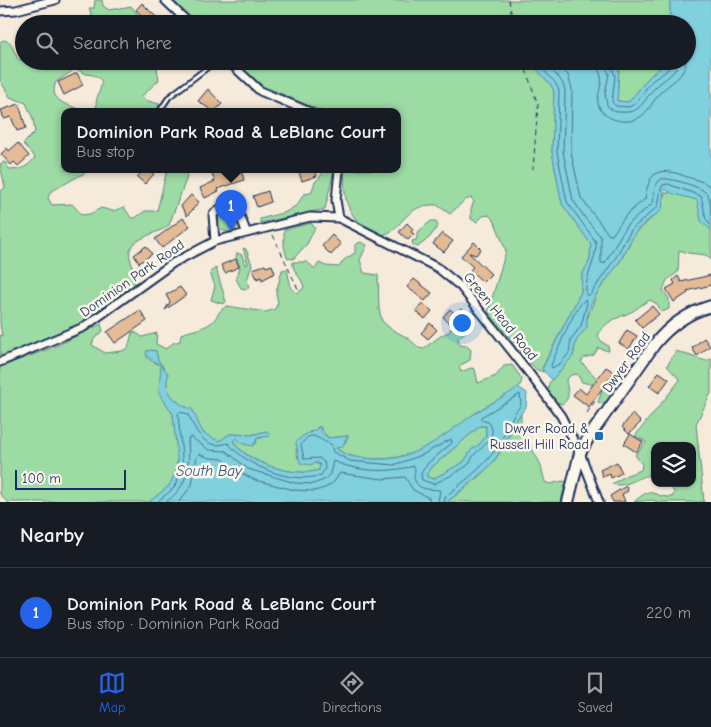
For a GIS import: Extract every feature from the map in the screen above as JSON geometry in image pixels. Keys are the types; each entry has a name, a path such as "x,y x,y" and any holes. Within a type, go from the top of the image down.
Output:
{"street":[{"path":"0,11 24,8 55,0"},
{"path":"165,0 181,15"},
{"path":"238,70 260,91 300,108"},
{"path":"339,173 336,200 339,218"},
{"path":"215,241 213,215 218,210 229,206 237,208 246,231"},
{"name":"Dominion Park Road","path":"0,362 84,327 173,263 215,241 246,231 310,217 339,218"},
{"name":"Green Head Road","path":"339,218 438,268 461,287 557,411 580,453 599,502"},
{"name":"Dwyer Road","path":"580,453 600,421 665,331 691,313 711,306"},
{"path":"568,502 580,453"}],"lane":[{"path":"162,108 169,97 204,70"}],"path":[{"path":"509,0 512,15"},
{"path":"526,70 538,105 533,169"},
{"path":"269,226 298,289"},
{"path":"588,413 594,400"}],"green space":[{"path":"95,0 102,0 103,6 109,10 131,6 138,15 92,15 89,8 94,8"},
{"path":"171,0 673,0 670,1 670,15 187,15"},
{"path":"3,40 10,42 15,53 15,70 74,70 56,82 54,89 58,99 77,108 61,108 61,173 85,173 50,192 48,198 52,205 72,204 82,215 90,214 101,208 113,211 124,207 131,218 135,218 145,211 157,211 166,173 186,173 187,177 169,225 146,236 133,245 130,250 135,277 133,287 82,323 0,358 0,335 2,336 0,324 0,190 2,191 5,187 0,164 5,162 9,169 12,170 27,166 35,157 23,144 35,132 33,119 26,103 10,97 0,80 0,42"},
{"path":"77,70 157,70 159,80 142,96 145,100 159,104 158,108 97,108 100,79 96,76"},
{"path":"244,70 538,70 554,92 552,152 562,204 591,244 590,260 582,275 581,292 542,368 544,372 537,370 531,364 488,312 506,251 495,222 489,215 483,216 477,222 471,219 471,209 474,201 471,198 465,200 450,214 437,205 417,209 410,213 394,229 381,235 361,225 350,210 345,192 345,173 401,173 401,108 315,108 263,86"},
{"path":"619,70 657,70 629,102 617,101"},
{"path":"322,173 333,173 325,209 260,223 260,219 286,212 297,205 304,194 311,193 315,182"},
{"path":"669,191 698,200 701,216 711,230 711,260 706,255 679,250 678,272 667,280 663,290 669,299 669,309 662,312 657,304 650,300 632,312 611,321 601,331 598,336 608,346 609,351 598,348 594,355 584,358 581,362 610,392 610,397 603,404 598,402 602,391 594,385 582,382 577,374 571,375 566,380 568,396 565,402 562,404 556,402 548,390 549,383 573,356 576,341 586,322 597,293 621,260 635,233 662,209 665,192 668,194"},
{"path":"228,210 238,217 239,221 232,231 228,232 218,225 217,221 224,211"},
{"path":"431,221 436,221 438,226 430,237 418,247 413,245 412,241 416,240 418,232"},
{"path":"311,223 315,228 307,244 293,259 287,258 284,246 284,230"},
{"path":"360,242 367,245 360,260 364,273 378,275 379,309 382,321 391,329 423,349 449,332 451,328 455,329 463,321 458,316 459,310 462,309 467,313 473,310 475,325 458,338 460,345 467,346 471,350 470,360 459,366 461,372 471,368 475,369 478,383 496,376 504,366 512,365 522,379 517,389 483,408 428,446 398,457 382,459 364,458 345,454 336,448 345,443 348,436 328,438 319,426 314,431 309,432 296,450 298,458 320,465 319,470 298,472 272,467 259,462 248,456 233,440 236,438 256,444 257,438 262,438 267,431 251,435 230,434 219,441 204,434 192,410 184,407 170,394 167,384 168,374 158,360 156,351 147,351 147,358 161,366 159,392 173,414 178,455 175,477 169,486 149,502 7,502 0,494 0,367 54,347 101,324 103,331 94,339 92,345 105,353 122,351 128,348 132,333 135,332 142,337 157,333 156,344 166,349 173,343 180,341 181,334 211,323 227,306 266,312 275,309 278,303 276,293 282,270 287,269 291,288 297,293 304,288 293,262 307,262 315,269 319,263 326,266 339,267 344,260 355,253 355,245"},
{"path":"243,248 246,249 252,265 247,280 249,288 246,289 241,288 236,279 240,267 236,257 237,253 242,255 245,265 248,264"},
{"path":"216,268 226,302 223,304 211,300 215,286 210,272"},
{"path":"676,351 706,361 711,359 711,393 696,424 704,502 658,502 652,500 634,502 649,493 672,497 674,493 672,487 696,487 696,442 651,442 651,475 623,485 612,484 627,475 641,470 642,464 635,455 646,442 635,436 680,380 667,366"},
{"path":"521,413 521,430 540,463 545,482 550,484 566,482 561,502 447,502 476,479 496,459"},
{"path":"480,426 486,426 486,436 471,451 464,462 433,479 426,476 432,467"}],"water":[{"path":"711,0 711,230 701,221 697,200 674,194 664,189 662,209 636,232 616,267 598,291 589,308 587,327 576,341 573,356 552,380 542,369 581,292 582,275 590,260 591,244 562,204 552,152 554,92 538,70 619,70 617,101 629,102 657,70 696,70 696,15 670,15 670,1"},
{"name":"South Bay","path":"147,351 156,351 158,360 168,374 167,384 170,394 180,404 192,409 203,433 219,441 230,434 251,435 267,431 270,436 257,438 253,446 243,444 236,438 233,441 239,449 259,462 272,467 298,472 319,470 320,465 317,462 310,465 300,463 296,443 299,439 320,426 321,432 328,438 349,436 345,439 343,447 336,448 342,453 349,456 383,459 399,457 429,445 518,387 527,393 526,407 516,420 500,452 490,466 447,502 149,502 169,486 178,467 173,414 159,393 161,366 146,355","holes":["480,426 486,426 486,436 480,444 471,450 464,462 433,479 426,476 432,467"]}],"building":[{"path":"142,3 155,15 141,15 136,10"},
{"path":"77,73 83,85 64,95 58,82"},
{"path":"208,89 222,104 218,108 208,108 198,101"},
{"path":"19,104 26,128 17,131 11,117 4,119 1,110"},
{"path":"18,143 29,156 18,166 14,162 11,165 1,154 7,148 9,151"},
{"path":"141,173 154,174 145,184 137,177"},
{"path":"211,173 242,173 244,180 218,189 219,191 205,198 200,188 215,181"},
{"path":"299,173 316,173 317,176 302,181"},
{"path":"268,191 271,202 257,207 253,196"},
{"path":"191,195 199,202 187,216 181,206"},
{"path":"183,218 190,226 162,248 155,239"},
{"path":"407,223 413,229 411,232 414,234 408,240 399,232"},
{"path":"442,233 453,241 444,252 433,244"},
{"path":"332,235 341,244 331,255 322,246"},
{"path":"474,242 481,249 476,255 469,253 491,274 483,282 470,270 473,267 461,256"},
{"path":"146,246 152,254 139,263 134,255"},
{"path":"236,259 239,267 225,273 221,265"},
{"path":"265,265 266,267 272,265 275,273 262,280 261,277 257,279 253,269"},
{"path":"711,275 711,285 687,291 688,293 674,302 666,289 675,284 673,280 678,276 681,282"},
{"path":"414,279 432,293 425,301 407,287"},
{"path":"180,287 186,295 165,310 170,302 166,295"},
{"path":"422,303 432,311 425,319 416,311"},
{"path":"652,306 659,314 642,328 635,320"},
{"path":"450,309 463,321 455,329 443,317"},
{"path":"140,310 147,321 115,343 107,332"},
{"path":"430,323 437,330 428,339 421,333"},
{"path":"627,330 637,336 629,349 619,343"},
{"path":"704,338 710,346 697,356 692,348"},
{"path":"606,367 614,372 589,407 573,395 579,388 586,394"},
{"path":"659,372 669,379 659,393 649,386"},
{"path":"632,414 641,422 629,434 622,427"},
{"path":"630,434 643,442 636,452 624,444"},
{"path":"617,462 622,473 611,478 610,474 603,477 600,470"},
{"path":"626,486 628,491 622,494 625,502 613,502 610,496"}],"place":[{"name":"Dominion Park Road & LeBlanc Court","path":"231,231"},
{"name":"Dwyer Road & Russell Hill Road","path":"599,436"}]}
